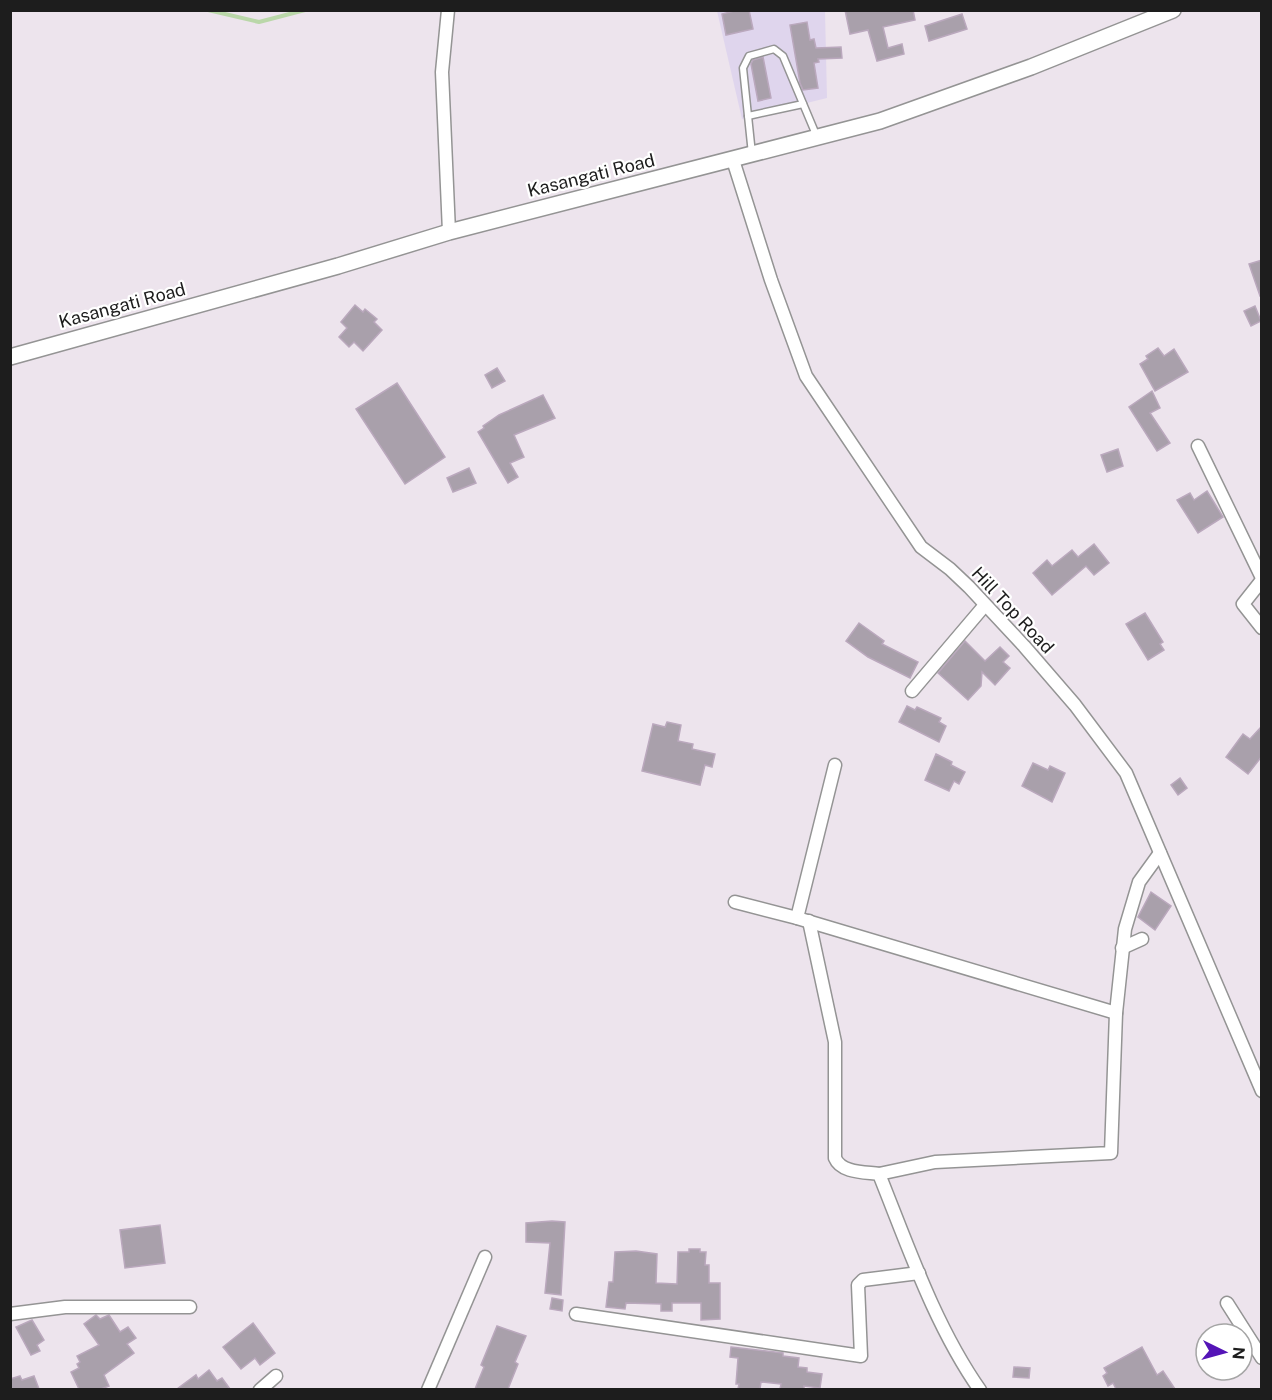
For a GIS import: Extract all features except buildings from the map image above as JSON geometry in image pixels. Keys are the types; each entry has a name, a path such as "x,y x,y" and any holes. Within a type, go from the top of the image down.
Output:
{"street":[{"path":"448,10 442,72 449,232"},
{"name":"Kasangati Road","path":"10,357 111,327 316,272 449,232 880,121 1020,71 1173,10"},
{"name":"Hill Top Road","path":"733,160 771,280 806,376 921,547 950,569 986,605 1075,705 1126,773 1262,1091"},
{"path":"1198,446 1262,579 1243,604 1262,628"},
{"path":"912,691 986,605"},
{"path":"835,765 803,919 835,1042 835,1158 837,1164 843,1168 879,1174 935,1162 1111,1153 1116,1013 1125,929 1140,882 1160,853"},
{"path":"735,902 803,919 1116,1013"},
{"path":"1122,948 1142,939"},
{"path":"879,1174 919,1273 958,1356 980,1389"},
{"path":"428,1389 485,1257"},
{"path":"576,1314 861,1356 858,1285 863,1280 919,1273"},
{"path":"1227,1303 1261,1357"},
{"path":"10,1314 64,1306 190,1307"},
{"path":"261,1389 276,1376"}],"lane":[{"path":"752,155 743,68 749,56 774,49 783,56 818,138"},
{"path":"748,116 804,104"}],"shaded area":[{"path":"717,11 825,11 827,98 742,119"}],"waterway":[{"path":"208,10 259,22 305,10"}]}
